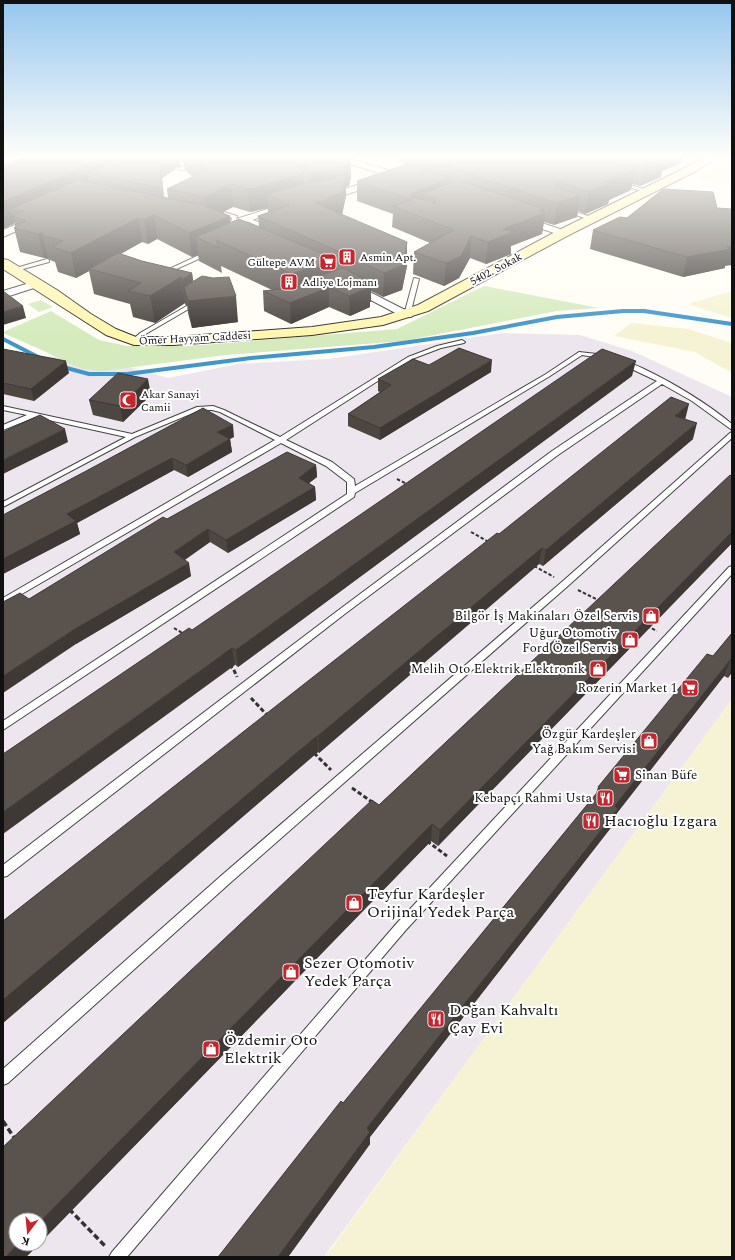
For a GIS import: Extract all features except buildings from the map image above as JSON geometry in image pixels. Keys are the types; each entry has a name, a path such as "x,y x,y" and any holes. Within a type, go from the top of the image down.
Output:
{"street":[{"path":"3,234 41,217"},
{"path":"216,226 233,227 246,219 253,217"},
{"path":"516,217 563,233"},
{"name":"5402. Sokak","path":"407,315 596,217"},
{"name":"Ömer Hayyam Caddesi","path":"8,267 111,332 134,341 173,341 312,331 383,321 407,315"},
{"path":"340,281 407,315"},
{"path":"3,295 36,284"}],"lane":[{"path":"233,217 235,218 233,227"},
{"path":"586,217 592,219"},
{"path":"246,219 262,225 276,227"},
{"path":"170,270 219,248"},
{"path":"8,267 47,261"},
{"path":"407,315 416,279"},
{"path":"134,341 142,334 202,299"},
{"path":"3,602 281,440 410,358 439,347 462,342"},
{"path":"352,491 548,375 581,353 614,359 651,374 710,409 732,428"},
{"path":"3,872 242,689 555,453 662,381"},
{"path":"3,408 133,436"},
{"path":"3,505 133,436 199,408 213,408 329,464 351,481 352,491 352,496 3,726"},
{"path":"3,428 33,415"},
{"path":"3,1078 226,879 566,583 732,434"},
{"path":"114,1254 401,927 732,569"}],"path":[{"path":"384,472 410,486"},
{"path":"163,620 189,638"},
{"path":"226,663 233,668 242,689 272,721"},
{"path":"308,749 320,758 340,780 377,806"},
{"path":"421,837 459,864"},
{"path":"3,1121 20,1146"},
{"path":"66,1206 114,1254"}],"shaded area":[{"path":"732,291 732,318 688,304"},
{"path":"631,323 688,329 732,343 732,373 695,352 614,336"},
{"path":"503,333 580,335 632,351 732,397 732,699 324,1257 3,1257 3,356 93,357 168,378 238,364 328,359"},
{"path":"732,699 732,1257 325,1257 489,1031"}],"green space":[{"path":"484,286 599,308 557,311 403,341 226,355 103,371 74,366 43,350 3,333 51,311 99,340 127,346 203,345 397,329"},
{"path":"41,300 53,307 39,312 28,304"}],"waterway":[{"path":"63,367 89,374 127,374 251,358 374,347 473,333 557,317 623,311 644,311 732,324"},
{"path":"3,339 42,359"}],"place":[{"name":"Asmin Apt.","path":"347,257"},
{"name":"Gültepe AVM","path":"328,262"},
{"name":"Adliye Lojmanı","path":"289,282"},
{"name":"Akar Sanayi Camii","path":"128,400"},
{"name":"Bilgör İş Makinaları Özel Servis","path":"651,616"},
{"name":"Uğur Otomotiv Ford Özel Servis","path":"630,640"},
{"name":"Melih Oto Elektrik Elektronik","path":"598,669"},
{"name":"Rozerin Market 1","path":"690,688"},
{"name":"Özgür Kardeşler Yağ Bakım Servisi","path":"649,741"},
{"name":"Sinan Büfe","path":"622,775"},
{"name":"Kebapçı Rahmi Usta","path":"605,798"},
{"name":"Hacıoğlu Izgara","path":"591,821"},
{"name":"Teyfur Kardeşler Orijinal Yedek Parça","path":"354,903"},
{"name":"Sezer Otomotiv Yedek Parça","path":"291,972"},
{"name":"Doğan Kahvaltı Çay Evi","path":"436,1019"},
{"name":"Özdemir Oto Elektrik","path":"211,1049"}]}
